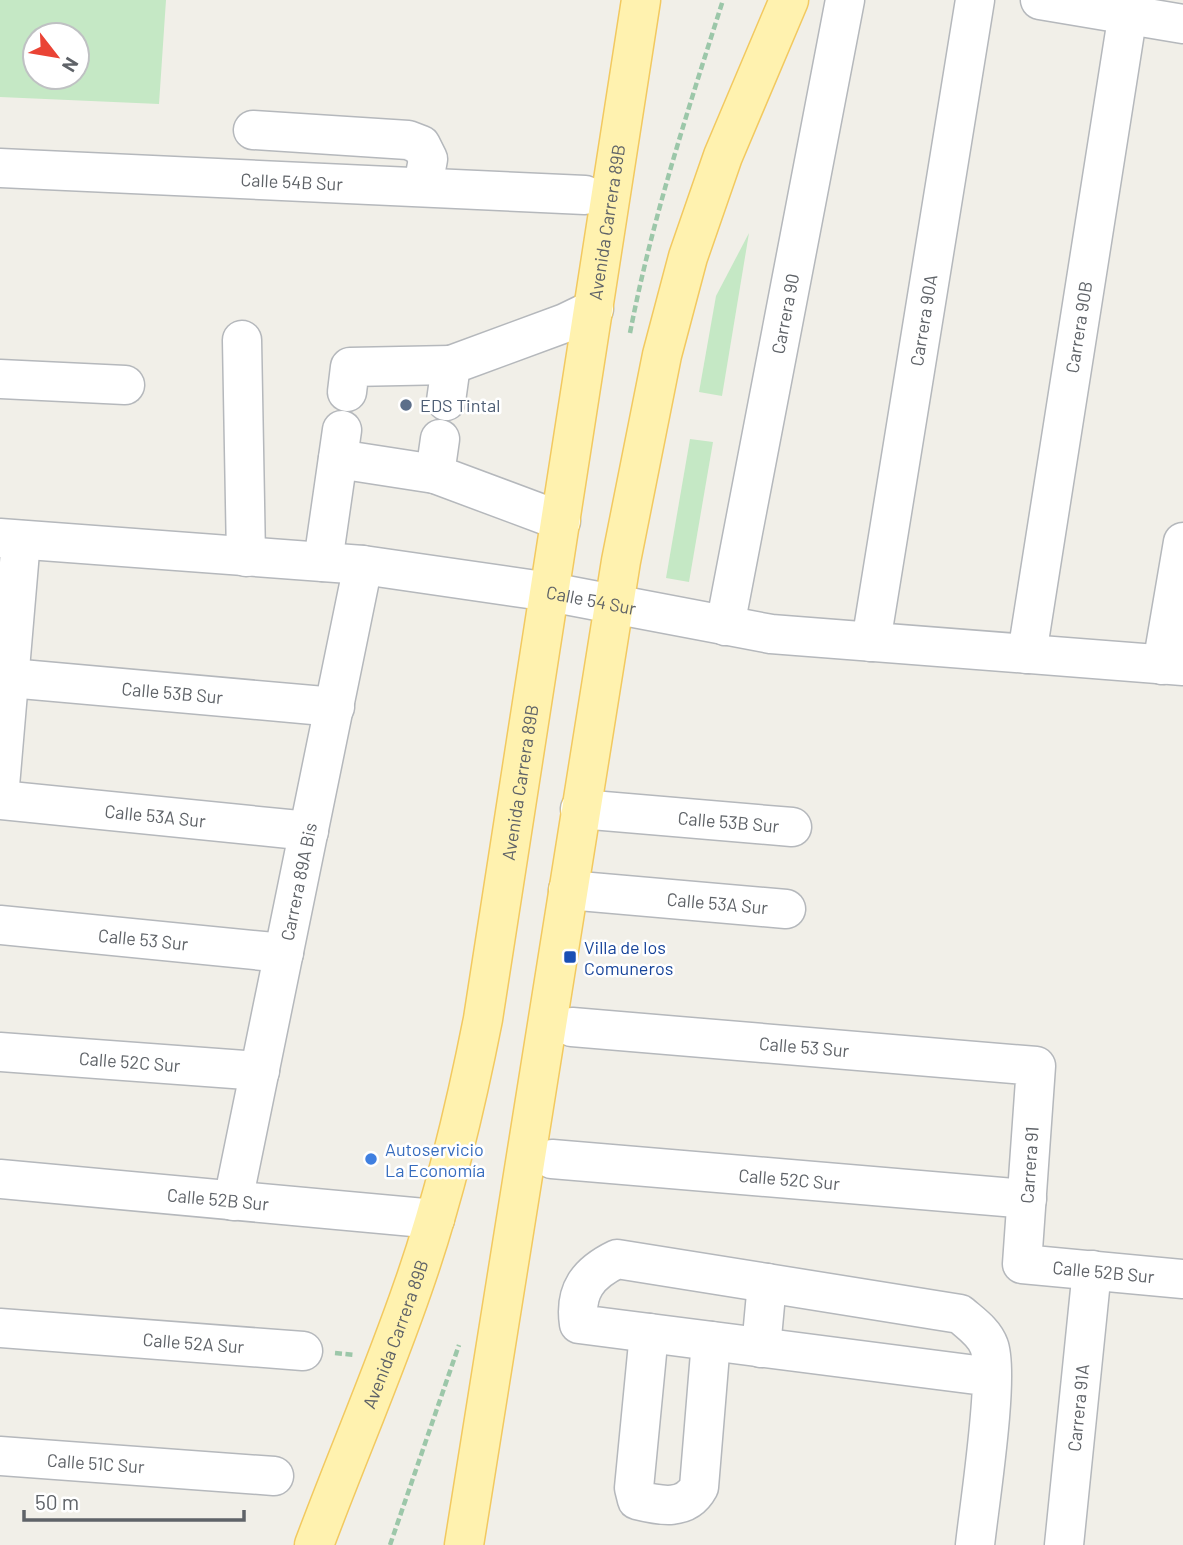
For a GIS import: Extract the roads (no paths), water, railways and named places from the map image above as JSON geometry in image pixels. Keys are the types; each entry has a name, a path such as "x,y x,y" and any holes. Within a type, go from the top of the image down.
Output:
{"main road":[{"name":"Avenida Carrera 89B","path":"314,1545 387,1357 435,1219 468,1095 483,1019 641,0"},
{"path":"464,1545 613,606 662,355 688,257 723,156 789,0"}],"street":[{"name":"Carrera 90","path":"725,626 845,0"},
{"name":"Carrera 90A","path":"871,642 975,0"},
{"path":"1040,0 1129,7 1183,24"},
{"name":"Carrera 90B","path":"1027,654 1129,7"},
{"path":"253,130 408,140 422,145 428,159 424,186"},
{"name":"Calle 54B Sur","path":"0,168 585,195"},
{"path":"346,392 350,368 448,383 594,309"},
{"path":"242,340 246,557"},
{"path":"0,379 125,385"},
{"path":"323,562 340,445 438,457 561,521"},
{"path":"0,786 10,678 10,539"},
{"name":"Calle 54 Sur","path":"10,539 363,565 550,592 771,634 1172,665"},
{"path":"1172,665 1183,542"},
{"name":"Carrera 89A Bis","path":"233,1201 363,565"},
{"name":"Calle 53B Sur","path":"10,678 335,707"},
{"name":"Calle 53A Sur","path":"0,800 309,831"},
{"name":"Calle 53B Sur","path":"580,809 792,827"},
{"name":"Calle 53A Sur","path":"568,890 786,909"},
{"name":"Calle 53 Sur","path":"0,925 284,953"},
{"name":"Calle 53 Sur","path":"572,1027 1036,1066"},
{"name":"Calle 52C Sur","path":"0,1052 260,1071"},
{"name":"Carrera 91","path":"1022,1264 1036,1066"},
{"name":"Calle 52C Sur","path":"552,1159 1027,1199"},
{"name":"Calle 52B Sur","path":"0,1179 435,1219"},
{"path":"975,1545 992,1377 989,1346 978,1329 960,1314 617,1259 594,1270 583,1286 577,1307 579,1324 992,1377"},
{"name":"Calle 52B Sur","path":"1022,1264 1183,1279"},
{"name":"Carrera 91A","path":"1064,1545 1091,1270"},
{"path":"761,1348 767,1283"},
{"name":"Calle 52A Sur","path":"0,1328 303,1351"},
{"path":"649,1333 634,1488 637,1500 645,1502 681,1506 693,1499 699,1487 711,1341"},
{"name":"Calle 51C Sur","path":"0,1456 274,1476"}],"place":[{"name":"EDS Tintal","path":"406,405"},
{"name":"Villa de los Comuneros","path":"570,957"},
{"name":"Autoservicio La Economía","path":"371,1159"}]}
